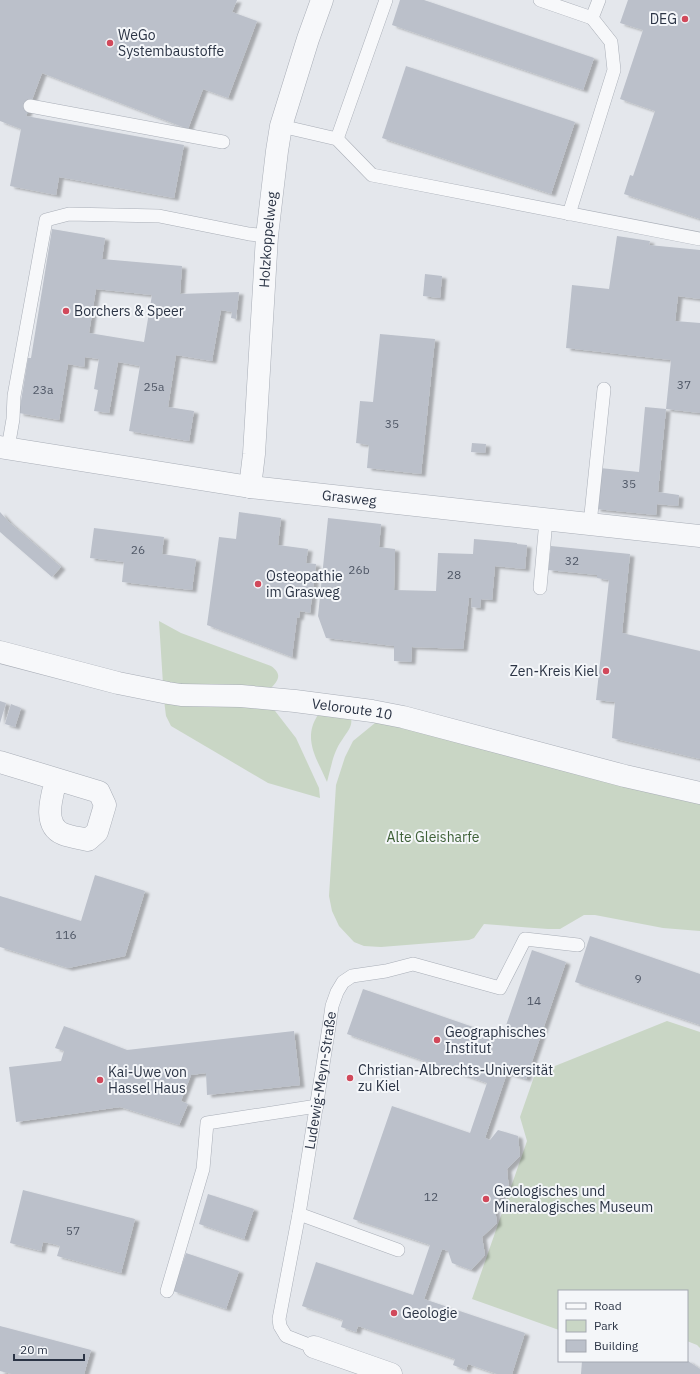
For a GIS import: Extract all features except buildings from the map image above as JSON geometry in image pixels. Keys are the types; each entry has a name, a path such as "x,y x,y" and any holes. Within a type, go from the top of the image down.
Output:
{"street":[{"name":"Holzkoppelweg","path":"250,487 254,454 267,236 277,151 281,126 308,39 322,0"},
{"name":"Grasweg","path":"4,448 250,487 700,536"},
{"name":"Veloroute 10","path":"0,652 118,683 168,693 181,695 241,696 335,705 403,717 625,776 700,793"},
{"path":"0,762 56,780"},
{"name":"Ludewig-Meyn-Straße","path":"314,1347 391,1374"}],"lane":[{"path":"337,139 386,0"},
{"path":"540,0 592,18 611,42 614,70 569,214"},
{"path":"592,18 599,0"},
{"path":"30,106 223,142"},
{"path":"281,126 337,139 372,175 700,240"},
{"path":"4,448 13,419 14,396 46,220 69,214 159,216 249,234 267,236"},
{"path":"590,524 604,389"},
{"path":"540,588 546,520"},
{"name":"Ludewig-Meyn-Straße","path":"314,1347 286,1336 280,1326 279,1319 299,1214 332,1006 337,992 343,982 352,976 386,971 413,964 500,988 525,939 578,946"},
{"path":"167,1291 203,1169 207,1123 317,1106"},
{"path":"299,1214 398,1250"}],"green space":[{"path":"159,621 181,633 271,666 277,672 277,681 269,690 163,684"},
{"path":"164,700 272,707 296,738 319,788 320,798 268,783 171,726 166,716"},
{"path":"318,715 351,717 348,732 336,750 327,782 311,741 313,724"},
{"name":"Alte Gleisharfe","path":"382,720 700,799 700,931 663,928 595,915 584,915 560,929 484,924 474,938 469,940 381,947 364,946 354,942 339,926 332,911 329,896 336,785 345,757 353,741 375,723"},
{"path":"667,1021 700,1032 700,1348 688,1341 688,1290 558,1290 558,1330 472,1299 527,1141 520,1117 535,1074"}],"place":[{"name":"DEG","path":"685,19"},
{"name":"WeGo Systembaustoffe","path":"110,43"},
{"name":"Borchers & Speer","path":"66,311"},
{"name":"Osteopathie im Grasweg","path":"258,584"},
{"name":"Zen-Kreis Kiel","path":"606,671"},
{"name":"Geographisches Institut","path":"437,1040"},
{"name":"Christian-Albrechts-Universität zu Kiel","path":"350,1078"},
{"name":"Kai-Uwe von Hassel Haus","path":"100,1080"},
{"name":"Geologisches und Mineralogisches Museum","path":"486,1199"},
{"name":"Geologie","path":"394,1313"}]}
